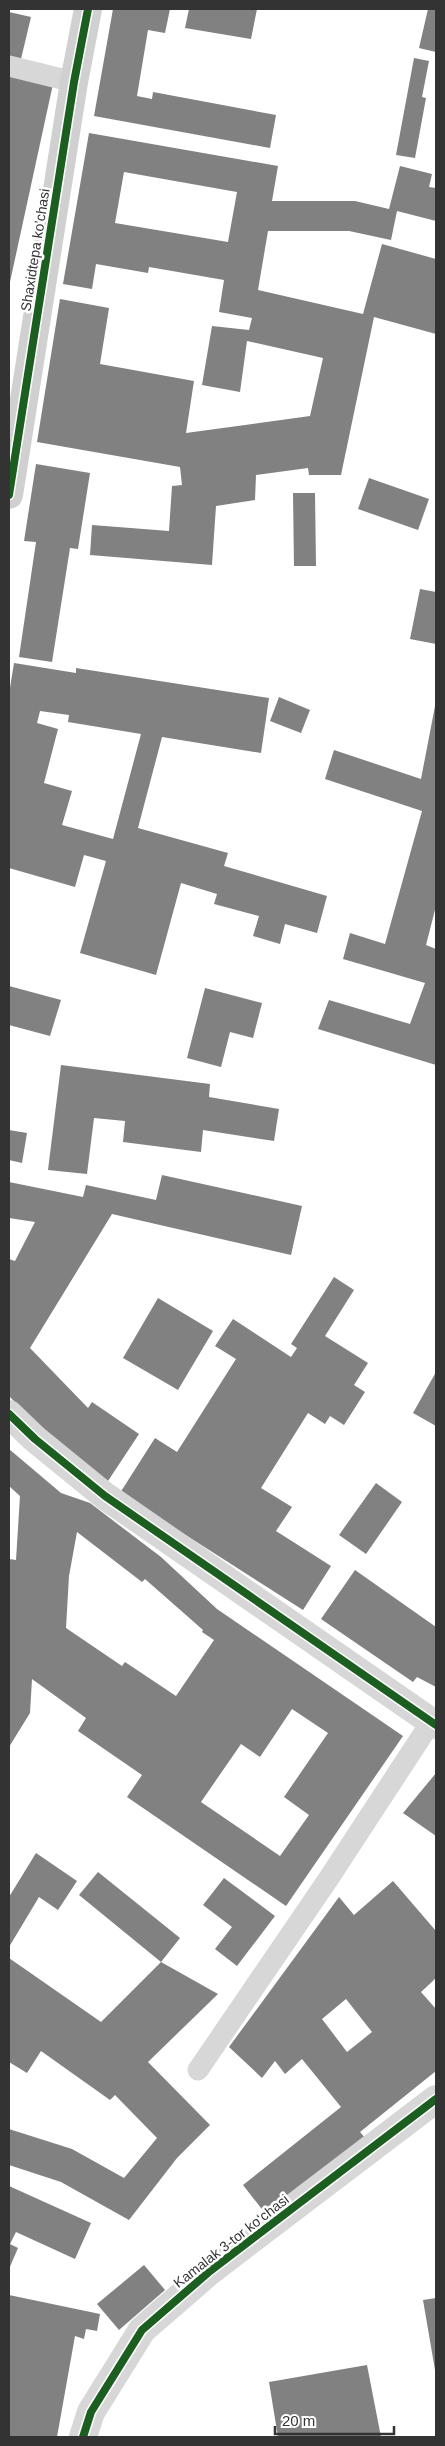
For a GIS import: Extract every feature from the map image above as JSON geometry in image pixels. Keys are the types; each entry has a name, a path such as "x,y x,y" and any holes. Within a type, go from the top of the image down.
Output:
{"street":[{"name":"Shaxidtepa ko'chasi","path":"9,495 74,82 88,9"},
{"path":"9,1414 35,1439 105,1496 434,1724"},
{"name":"Kamalak 3-tor koʻchasi","path":"83,2437 91,2412 142,2330 210,2271 436,2099"}],"lane":[{"path":"9,66 74,82"},
{"path":"198,2070 434,1724"}],"building":[{"path":"113,9 170,9 165,33 148,30 137,96 152,99 153,92 276,115 270,148 94,116"},
{"path":"189,9 257,9 251,39 185,28"},
{"path":"428,9 436,9 436,52 419,48"},
{"path":"9,12 31,17 21,59 9,57"},
{"path":"414,58 429,61 422,97 426,98 415,158 396,155"},
{"path":"9,74 53,84 10,282 9,282"},
{"path":"89,133 278,166 272,201 355,201 389,209 400,166 432,174 429,187 436,188 436,221 397,211 391,240 349,231 268,231 258,290 363,314 382,244 436,259 436,334 374,317 341,475 309,475 308,468 256,475 255,500 216,506 212,565 90,555 92,525 169,531 172,486 182,485 180,467 37,442 60,299 109,308 100,364 194,381 186,433 310,416 323,358 247,341 240,392 202,385 212,326 249,330 252,318 219,312 224,280 149,267 148,273 96,264 92,289 63,284","holes":["124,172 237,192 228,242 115,223"]},
{"path":"36,464 90,473 78,549 70,548 52,662 19,657 36,542 24,541"},
{"path":"369,478 429,499 418,530 358,509"},
{"path":"293,493 315,493 316,566 294,566"},
{"path":"420,589 436,592 436,644 410,639"},
{"path":"14,663 76,673 76,668 269,698 261,753 162,737 138,828 228,853 224,866 327,896 317,933 285,924 280,944 253,936 259,916 214,904 217,894 181,883 156,975 80,953 106,861 84,855 75,887 9,868 9,694","holes":["40,711 69,715 68,722 141,734 113,839 62,825 72,791 44,783 58,729 37,723"]},
{"path":"279,697 310,710 301,733 270,721"},
{"path":"435,706 436,906 426,945 436,949 436,1065 318,1029 329,1000 410,1024 425,983 343,959 350,933 385,944 422,811 325,779 334,750 421,779"},
{"path":"9,986 61,1000 50,1036 9,1025"},
{"path":"205,988 262,1003 253,1038 230,1032 221,1067 187,1058"},
{"path":"61,1065 210,1084 209,1097 279,1109 274,1141 203,1130 201,1152 123,1142 125,1121 94,1118 87,1174 48,1170"},
{"path":"9,1130 27,1133 22,1163 9,1160"},
{"path":"162,1175 302,1206 291,1255 112,1214 30,1348 88,1408 92,1402 139,1434 108,1481 61,1449 9,1396 9,1259 15,1261 35,1222 9,1218 9,1182 83,1197 86,1185 156,1200"},
{"path":"334,1277 354,1290 325,1336 368,1363 354,1385 365,1392 344,1425 330,1416 325,1424 308,1413 261,1488 292,1507 276,1531 331,1566 303,1610 120,1493 155,1438 177,1452 236,1359 215,1346 233,1319 291,1357 297,1348 291,1344"},
{"path":"158,1298 213,1331 178,1390 123,1358"},
{"path":"436,1372 436,1426 413,1413"},
{"path":"9,1449 61,1493 90,1503 161,1557 217,1609 403,1736 286,1906 127,1797 142,1775 78,1731 86,1718 32,1679 30,1713 9,1747 9,1559 16,1560 20,1496 9,1486","holes":["77,1532 142,1582 145,1579 203,1630 202,1632 214,1640 176,1696 125,1662 122,1666 66,1628 69,1576","292,1709 328,1733 284,1797 309,1815 280,1856 201,1802 241,1744 260,1757"]},
{"path":"376,1483 402,1502 366,1554 339,1535"},
{"path":"355,1570 436,1627 436,1687 417,1677 413,1682 321,1619"},
{"path":"436,1773 436,1836 403,1813"},
{"path":"36,1853 77,1881 58,1910 39,1897 9,1947 9,1897"},
{"path":"98,1872 180,1938 161,1962 79,1895"},
{"path":"224,1878 275,1916 237,1966 215,1949 232,1927 203,1905"},
{"path":"393,1881 436,1931 436,1978 421,1992 436,2009 436,2071 360,2132 366,2139 268,2217 243,2185 341,2107 302,2059 285,2074 275,2061 262,2078 229,2047 339,1897 354,1915","holes":["346,1999 372,2032 347,2052 322,2019"]},
{"path":"9,1958 101,2022 161,1962 218,1994 148,2062 210,2125 177,2158 129,2220 61,2182 9,2165 9,2129 72,2149 124,2178 157,2138 115,2095 110,2100 41,2051 27,2073 9,2062"},
{"path":"9,2186 91,2223 75,2259 16,2232 10,2244 18,2248 9,2269"},
{"path":"144,2265 165,2290 119,2330 97,2304"},
{"path":"9,2295 100,2314 97,2331 86,2329 84,2339 75,2336 57,2437 9,2437"},
{"path":"436,2298 436,2370 435,2370 423,2300"},
{"path":"367,2365 381,2437 278,2437 269,2382"}],"cycle path":[{"path":"9,495 74,82 88,9"},
{"path":"9,1414 35,1439 105,1496 436,1725"},
{"path":"83,2437 91,2412 142,2330 210,2271 436,2099"}]}
